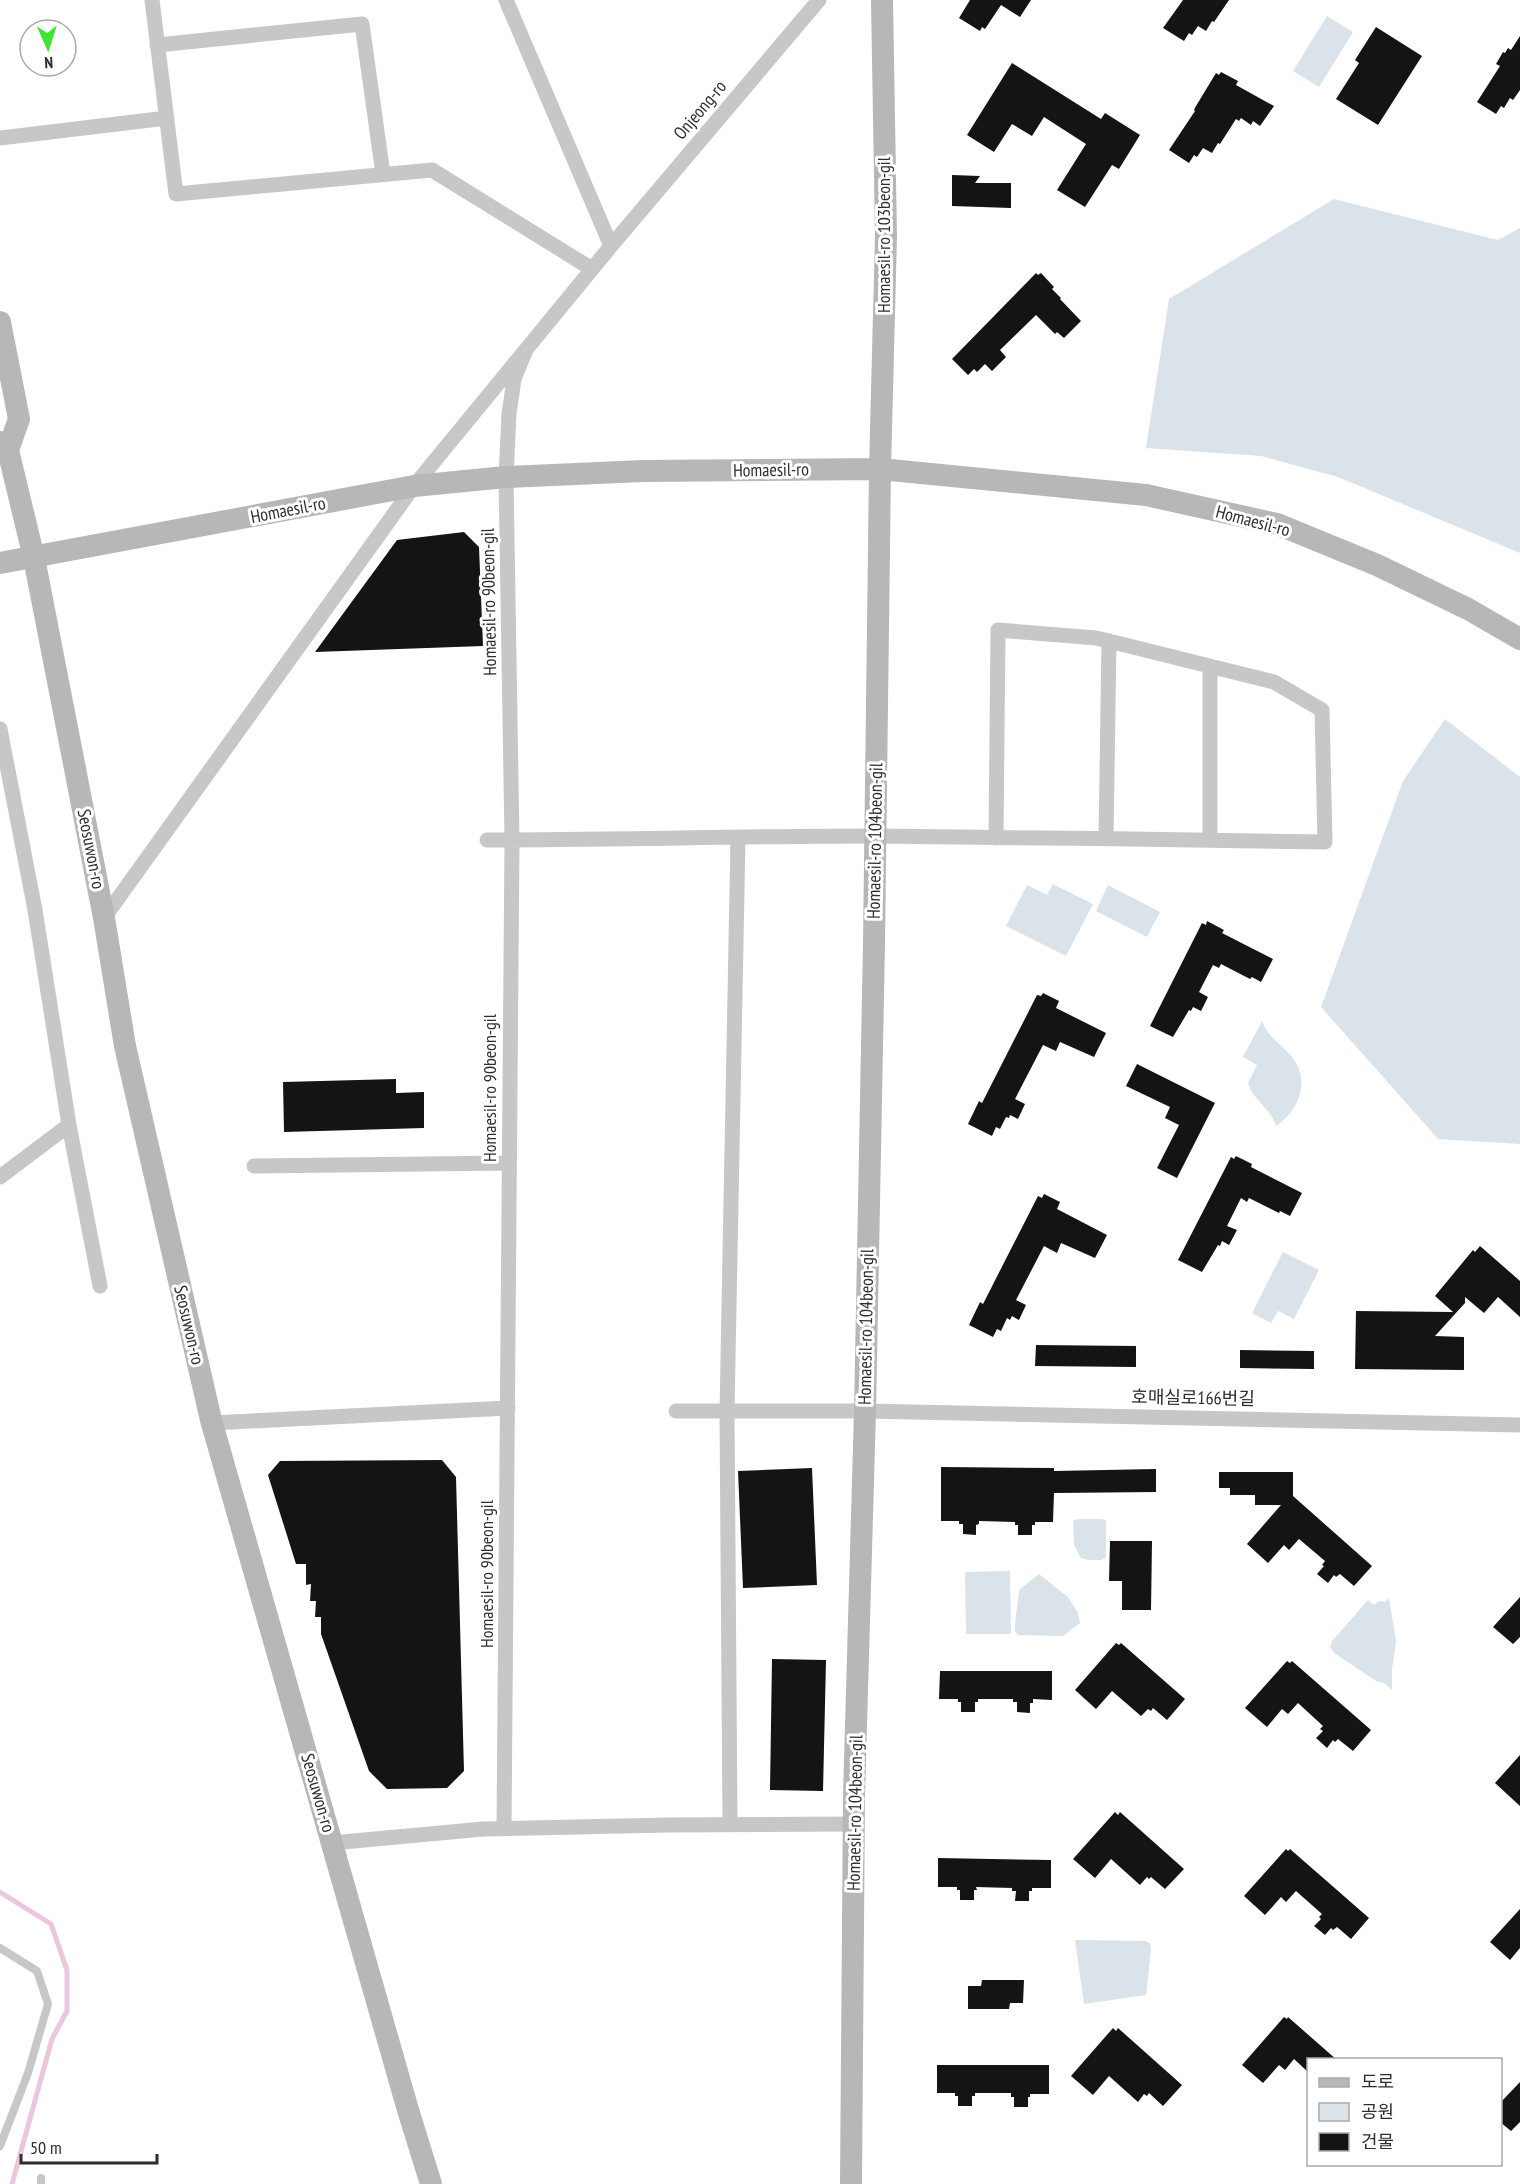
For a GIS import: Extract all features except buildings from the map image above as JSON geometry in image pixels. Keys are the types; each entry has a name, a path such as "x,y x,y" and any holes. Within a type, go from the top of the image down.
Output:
{"street":[{"path":"152,0 176,194 432,170 592,269"},
{"path":"506,0 611,246"},
{"name":"Onjeong-ro","path":"104,918 414,486 611,246 819,0"},
{"name":"Homaesil-ro 103beon-gil","path":"880,469 886,236 882,0"},
{"path":"157,45 362,24 383,174"},
{"path":"0,138 167,118"},
{"name":"Seosuwon-ro","path":"0,322 19,419 4,446 34,558 104,918 125,1046 212,1423 431,2184"},
{"name":"Homaesil-ro 90beon-gil","path":"504,1829 512,840 506,477 509,414 514,379 526,350"},
{"name":"Homaesil-ro","path":"0,563 414,486 506,477 643,471 880,469 1146,495 1277,524 1377,565 1468,609 1520,639"},
{"name":"Homaesil-ro 104beon-gil","path":"851,2184 854,1824 865,1411 880,469"},
{"path":"487,840 875,836 996,838 1210,840 1324,842 1322,710 1274,682 1109,641 998,630 996,838"},
{"path":"1106,839 1109,641"},
{"path":"1210,666 1210,840"},
{"path":"0,729 35,910 69,1125 100,1286"},
{"path":"730,1824 727,1411 738,838"},
{"path":"0,1177 69,1125"},
{"path":"254,1166 509,1163"},
{"path":"212,1423 508,1408"},
{"name":"호매실로166번길","path":"676,1411 865,1411 1520,1425"},
{"path":"332,1843 504,1829 854,1824"}],"lane":[{"path":"0,1948 37,1971 48,2004 28,2073 0,2146"}],"green space":[{"path":"1327,16 1353,32 1319,87 1293,71"},
{"path":"1334,199 1498,240 1520,228 1520,553 1338,477 1261,456 1146,448 1169,299"},
{"path":"1445,719 1520,777 1520,1144 1438,1139 1321,1007 1403,781"},
{"path":"1053,884 1093,904 1066,956 1006,926 1027,885 1047,895"},
{"path":"1108,885 1160,912 1147,937 1096,911"},
{"path":"1262,1021 1272,1037 1292,1057 1301,1076 1300,1095 1296,1104 1284,1120 1276,1126 1248,1083 1257,1065 1243,1057"},
{"path":"1283,1252 1319,1270 1294,1319 1278,1311 1271,1323 1252,1313"},
{"path":"1073,1520 1106,1521 1106,1557 1102,1560 1081,1558 1074,1545"},
{"path":"1010,1571 1011,1634 966,1634 965,1572"},
{"path":"1039,1574 1068,1597 1078,1613 1080,1623 1063,1636 1018,1635 1015,1631 1019,1590"},
{"path":"1389,1598 1396,1641 1392,1690 1334,1653 1330,1646 1368,1600 1374,1605 1379,1601 1385,1602"},
{"path":"1075,1940 1150,1943 1146,1995 1084,2004"}],"waterway":[{"path":"0,1892 51,1924 67,1970 67,2011 52,2039 12,2184"}]}
